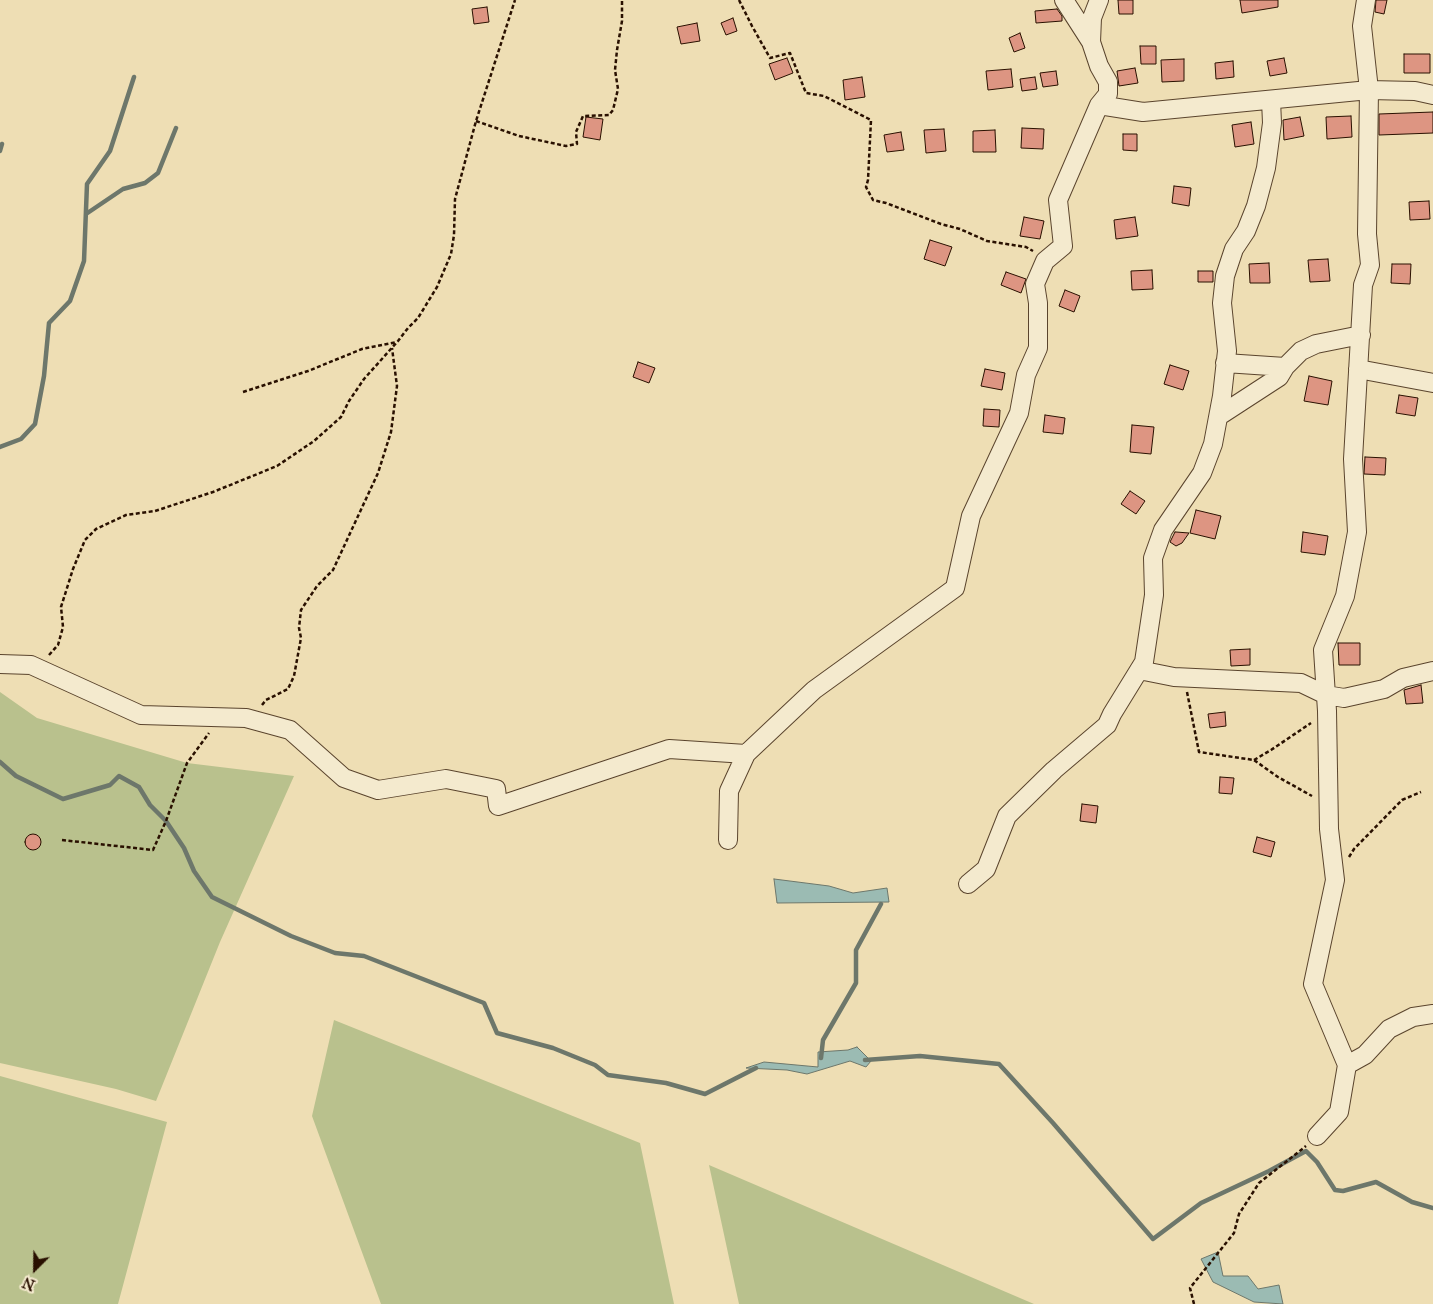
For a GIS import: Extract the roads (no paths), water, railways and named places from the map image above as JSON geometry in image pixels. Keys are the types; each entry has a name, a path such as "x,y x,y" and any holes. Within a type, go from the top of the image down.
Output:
{"street":[{"path":"728,840 729,792 746,754 814,690 955,588 971,516 1019,413 1026,375 1038,348 1038,303 1035,284 1045,261 1063,246 1058,200 1099,105 1108,94 1108,82 1099,66 1090,42 1064,0"},
{"path":"1090,42 1092,18 1099,0"},
{"path":"1317,1136 1339,1112 1347,1065 1313,984 1334,880 1328,805 1323,650 1345,596 1357,532 1354,459 1358,369 1363,285 1370,265 1367,234 1370,90 1362,26 1366,0"},
{"path":"1099,105 1143,112 1370,90 1416,91 1433,95"},
{"path":"968,884 986,869 1006,816 1054,770 1107,725 1144,662 1154,595 1153,558 1163,530 1202,473 1213,444 1222,396 1226,351 1222,303 1225,276 1234,249 1246,231 1256,206 1266,168 1272,123 1271,100"},
{"path":"1219,416 1279,377 1285,367 1301,351 1316,344 1361,335"},
{"path":"1225,363 1285,367"},
{"path":"1358,369 1433,383"},
{"path":"0,664 31,665 141,715 246,718 290,730 344,778 378,790 446,778 496,789 498,806 669,749 746,754"},
{"path":"1139,670 1184,678 1301,683 1326,703"},
{"path":"1326,703 1384,689 1403,678 1433,671"},
{"path":"1347,1065 1365,1055 1389,1029 1413,1017 1433,1014"}],"water":[{"path":"774,879 829,886 853,893 887,888 889,902 777,903"},
{"path":"857,1047 871,1061 866,1067 850,1061 807,1074 787,1070 746,1068 764,1062 818,1067 818,1052 848,1050"},
{"path":"1218,1252 1223,1276 1248,1276 1258,1289 1279,1285 1283,1304 1254,1302 1213,1282 1201,1259"}],"waterway":[{"path":"0,447 21,439 35,424 44,376 49,323 70,301 84,261 87,184 110,151 134,77"},
{"path":"86,214 123,189 145,183 158,173 176,128"},
{"path":"0,151 2,144"},
{"path":"0,762 16,776 63,799 110,785 119,776 139,787 150,805 166,821 184,848 194,871 212,897 291,936 335,953 364,956 484,1003 497,1033 553,1048 595,1065 608,1075 666,1083 705,1094 756,1068"},
{"path":"821,1058 823,1040 856,983 856,950 881,904"},
{"path":"865,1060 920,1056 999,1064 1053,1123 1153,1239 1201,1203 1269,1171 1306,1151 1317,1162 1335,1190 1343,1191 1376,1182 1412,1202 1433,1208"}]}
